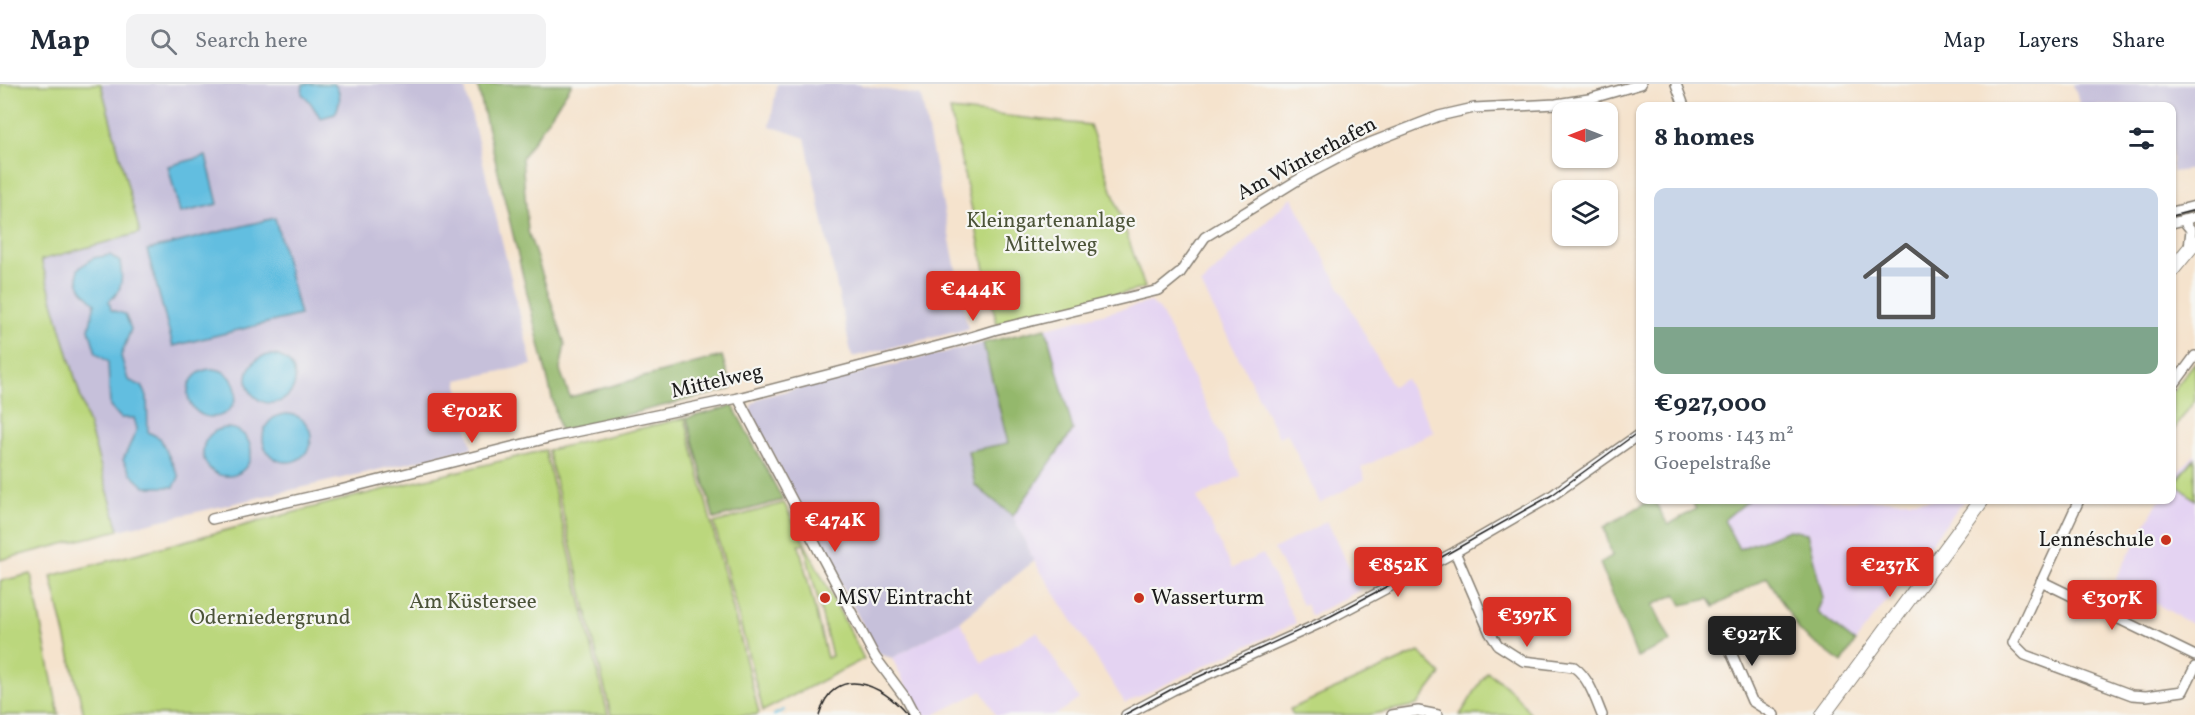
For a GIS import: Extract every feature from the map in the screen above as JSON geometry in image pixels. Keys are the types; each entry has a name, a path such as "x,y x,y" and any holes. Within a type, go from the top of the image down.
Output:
{"street":[{"name":"Am Winterhafen","path":"1205,237 1300,178 1357,148 1439,116 1474,108 1556,104 1590,99 1641,84"},
{"path":"1676,84 1683,102"},
{"path":"2176,211 2195,206"},
{"path":"2176,222 2195,217"},
{"path":"2176,265 2192,246 2191,230 2183,220"},
{"name":"Mittelweg","path":"212,519 340,490 556,436 738,398 994,330 1159,290 1180,273 1205,237"},
{"path":"2176,382 2195,356"},
{"path":"738,398 875,657 904,696 914,715"},
{"path":"1126,715 1173,690 1325,621 1455,552 1550,497 1636,437"},
{"path":"1824,715 1979,504"},
{"path":"2077,504 2013,643 2025,655 2141,697 2183,691 2195,667"},
{"path":"1455,552 1490,633 1498,645 1523,661 1574,667 1581,672 1590,686 1602,715"},
{"path":"2041,581 2195,656"},
{"path":"1720,627 1752,701 1774,715"},
{"path":"1392,715 1418,711 1438,715"}],"shaded area":[{"path":"101,84 464,84 532,365 457,380 472,448 119,530 41,259 140,233"},
{"path":"777,84 856,84 921,96 968,329 852,357 805,138 770,126"},
{"path":"2073,84 2195,84 2195,169 2176,171 2176,102 2080,102"},
{"path":"1292,197 1392,386 1406,379 1434,432 1361,468 1365,479 1320,503 1287,433 1279,437 1201,284"},
{"path":"1150,302 1160,310 1241,476 1197,497 1232,568 1263,554 1296,623 1125,703 1034,561 1013,516 1073,430 1046,328"},
{"path":"983,343 1009,443 975,484 1013,516 1034,561 960,621 892,658 878,654 750,411 752,404 762,397"},
{"name":"Lennéschule","path":"2195,454 2195,626 2115,580 2157,504 2176,504 2176,475"},
{"path":"1743,504 1961,504 1855,642 1817,612 1789,530 1739,549 1724,520"},
{"path":"1327,521 1360,590 1311,616 1306,604 1302,605 1274,549"},
{"path":"960,621 982,663 1037,632 1079,699 1055,715 996,715 982,691 934,715 920,715 892,658"}],"green space":[{"path":"0,84 101,84 140,233 41,260 119,530 0,560"},
{"path":"477,84 572,84 522,158 528,231 565,344 560,370 570,397 722,356 732,389 560,431"},
{"name":"Kleingartenanlage Mittelweg","path":"950,110 1090,125 1145,288 997,324"},
{"path":"1046,328 1073,430 1013,516 975,485 968,451 1008,443 983,343"},
{"path":"2195,362 2195,400 2176,426 2176,387"},
{"path":"733,406 783,500 714,519 687,418"},
{"path":"685,418 759,713 755,715 611,715 548,450"},
{"path":"545,450 608,715 84,715 51,576 345,499"},
{"path":"2195,458 2195,500 2176,482"},
{"path":"784,503 864,659 763,711 714,523","holes":["804,544 832,656 827,658 799,545"]},
{"path":"1644,504 1656,504 1668,525 1696,509 1693,504 1743,504 1724,520 1739,549 1789,530 1807,533 1823,598 1817,612 1855,642 1842,663 1801,633 1767,577 1714,607 1709,599 1682,605 1676,594 1653,605 1671,642 1637,657 1600,563 1612,556 1604,527"},
{"path":"31,574 59,715 0,715 0,581"},
{"path":"1419,652 1441,674 1417,705 1368,715 1293,715 1290,709"},
{"path":"1487,672 1511,691 1531,715 1460,715"}],"water":[{"path":"303,84 334,84 339,91 340,99 335,114 321,118 302,94"},
{"path":"206,156 218,204 180,213 168,166"},
{"path":"275,218 300,315 173,346 147,250"},
{"path":"110,255 120,262 122,273 117,293 109,301 111,310 125,314 131,329 121,356 128,380 142,386 147,396 148,432 160,438 179,477 174,487 145,487 132,475 123,460 137,429 134,418 121,418 110,407 108,362 96,353 89,329 95,303 81,288 78,280 78,269 93,258"},
{"path":"271,355 288,362 295,379 288,396 271,403 254,396 247,379 254,362"},
{"path":"212,369 229,376 236,393 229,410 212,417 195,410 188,393 195,376"},
{"path":"287,414 304,421 311,438 304,455 287,462 270,455 263,438 270,421"},
{"path":"227,428 244,435 251,452 244,469 227,476 210,469 203,452 210,435"}],"waterway":[{"path":"774,715 784,710"}],"tram line":[{"path":"2176,215 2195,210"},
{"path":"1124,715 1172,689 1331,616 1431,563 1552,495 1636,434"},
{"path":"819,715 826,699 836,689 847,684 872,687 885,694 907,715"}],"place":[{"name":"Lennéschule","path":"2166,540"},
{"name":"MSV Eintracht","path":"825,598"},
{"name":"Wasserturm","path":"1139,598"}],"park label":[{"name":"Am Küstersee","path":"473,602"},
{"name":"Oderniedergrund","path":"270,618"}]}
